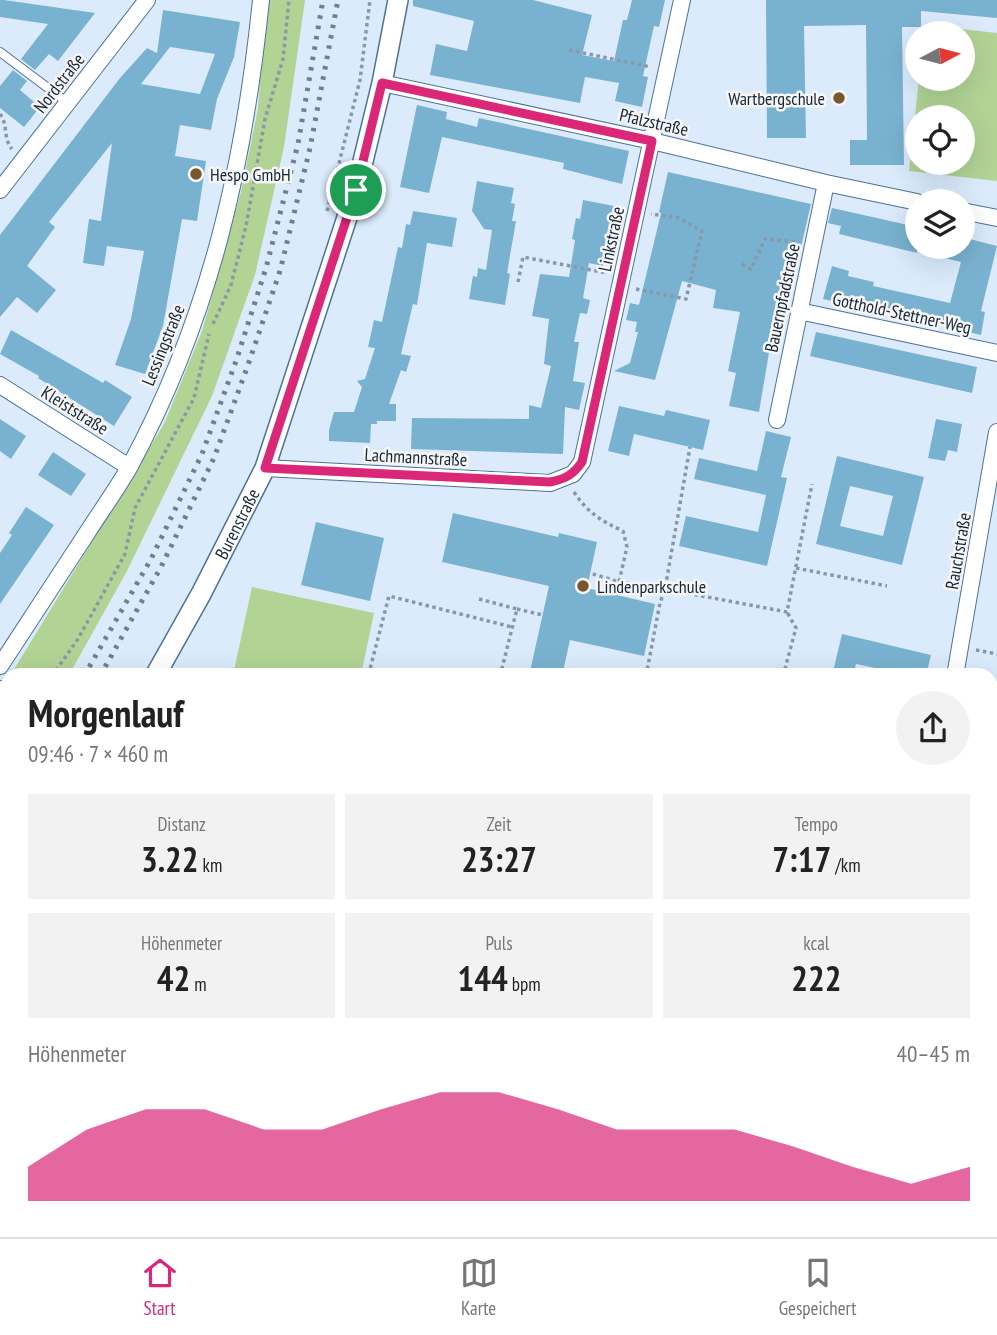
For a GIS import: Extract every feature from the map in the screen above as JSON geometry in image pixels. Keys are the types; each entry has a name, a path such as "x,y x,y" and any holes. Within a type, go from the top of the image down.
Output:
{"street":[{"name":"Nordstraße","path":"0,190 147,0"},
{"name":"Lessingstraße","path":"0,666 129,467 169,383 207,288 236,170 252,83 261,0"},
{"name":"Burenstraße","path":"159,668 201,594 265,468 356,190 382,83 398,0"},
{"name":"Linkstraße","path":"564,479 573,474 582,462 682,0"},
{"name":"Pfalzstraße","path":"382,83 905,199"},
{"name":"Bauernpfadstraße","path":"777,420 826,183"},
{"path":"975,214 997,218"},
{"name":"Gotthold-Stettner-Weg","path":"799,311 997,353"},
{"name":"Kleiststraße","path":"0,385 129,467"},
{"name":"Rauchstraße","path":"956,668 997,432"},
{"name":"Lachmannstraße","path":"265,468 550,482 564,479"}],"lane":[{"path":"0,52 68,103"}],"path":[{"path":"325,221 360,80 370,0"},
{"path":"569,50 666,71"},
{"path":"0,114 4,119 9,145 24,160"},
{"path":"518,282 523,257 686,299 702,231 679,218 637,211"},
{"path":"742,264 751,269 765,239 788,239 813,246"},
{"path":"648,668 665,589 690,447"},
{"path":"564,479 586,509 601,521 623,531 627,547 619,582"},
{"path":"785,668 796,628 787,612 811,484"},
{"path":"796,568 887,586"},
{"path":"590,573 619,582 787,612"},
{"path":"370,668 388,596 512,627"},
{"path":"480,599 542,615"},
{"path":"502,668 517,609"}],"green space":[{"path":"266,0 305,0 284,147 255,275 212,396 127,571 73,668 15,668 164,424 202,331 241,192 258,108"},
{"path":"975,31 997,33 997,181 944,175 975,175 975,105 916,105 918,91 975,91"},
{"path":"252,587 374,613 362,668 235,668"}],"building":[{"path":"0,0 95,13 58,61 49,54 35,70 21,59 48,24 0,17"},
{"path":"413,0 533,0 592,15 582,55 614,61 623,20 627,20 632,0 665,0 659,27 654,26 643,76 648,77 642,107 615,101 619,83 585,77 580,103 430,75 436,44 467,51 474,21 413,6"},
{"path":"766,0 997,0 997,18 921,11 921,21 905,21 905,27 902,27 904,165 850,165 850,140 867,140 866,25 804,26 806,138 767,138"},
{"path":"163,10 240,22 234,57 217,99 211,130 180,125 175,156 206,161 197,221 182,219 163,326 145,374 115,365 131,319 144,251 107,246 104,266 83,263 89,219 101,221 112,143 49,222 55,227 27,266 56,290 37,313 17,297 0,317 0,235 120,78 147,48 157,53","holes":["170,47 215,54 200,94 141,84"]},
{"path":"13,70 27,81 20,90 40,107 24,127 0,108 0,86"},
{"path":"417,105 447,112 446,119 477,127 479,118 629,151 622,184 563,169 564,163 442,137 429,193 400,187"},
{"path":"668,172 811,204 784,320 775,317 759,412 729,406 736,373 728,371 740,312 713,308 716,290 682,281 655,380 614,371 630,363 638,332 635,332 637,322 626,320 630,303 639,305"},
{"path":"477,181 514,188 512,221 516,221 507,273 510,274 505,305 469,299 473,276 477,277 478,268 486,270 492,230 484,229 472,211"},
{"path":"583,200 614,206 603,266 589,263 583,298 590,300 587,314 580,313 574,342 579,342 573,381 585,383 579,410 565,407 563,454 411,449 412,418 529,419 529,405 541,408 551,366 544,364 549,319 532,316 540,274 569,277 575,240 572,239 576,218 580,219"},
{"path":"832,208 905,224 905,250 839,234 841,226 828,223"},
{"path":"413,211 457,218 452,247 427,243 417,305 413,304 401,354 411,356 406,372 401,370 389,404 396,404 396,421 377,421 377,424 371,424 370,443 329,441 334,412 354,412 362,387 357,381 365,379 375,348 368,347 374,320 382,322 398,247 402,248 406,224 410,225"},
{"path":"975,240 997,246 981,311 985,312 981,335 823,299 832,266 849,271 848,276 874,282 873,286 950,303 961,262 949,259 975,259"},
{"path":"11,330 132,397 114,426 38,378 39,376 0,354"},
{"path":"816,332 977,367 972,393 810,356"},
{"path":"619,406 664,416 666,410 710,420 703,450 634,434 629,456 608,451"},
{"path":"0,419 26,436 11,459 0,451"},
{"path":"936,419 962,424 957,452 948,450 945,461 928,458"},
{"path":"766,431 791,437 781,477 787,478 767,566 679,546 686,516 758,532 766,495 694,479 699,458 757,471"},
{"path":"53,452 86,474 71,496 38,475"},
{"path":"837,456 924,477 902,565 816,544","holes":["850,486 893,496 883,536 840,526"]},
{"path":"26,507 54,525 0,604 0,553"},
{"path":"453,513 558,537 559,533 597,542 587,588 655,604 644,656 570,640 564,668 531,668 549,586 442,562"},
{"path":"316,522 384,538 370,601 301,585"},
{"path":"842,634 931,655 928,668 875,668 856,664 855,668 834,668"}],"railway":[{"path":"89,668 151,559 202,454 236,361 266,268 298,144 323,0"},
{"path":"104,668 161,567 214,458 248,365 280,271 310,148 338,0"}],"place":[{"name":"Wartbergschule","path":"839,98"},
{"name":"Hespo GmbH","path":"196,174"},
{"name":"Lindenparkschule","path":"583,586"}],"route":[{"path":"382,83 652,141 582,462 573,474 550,482 265,468 356,190 382,83"}]}
